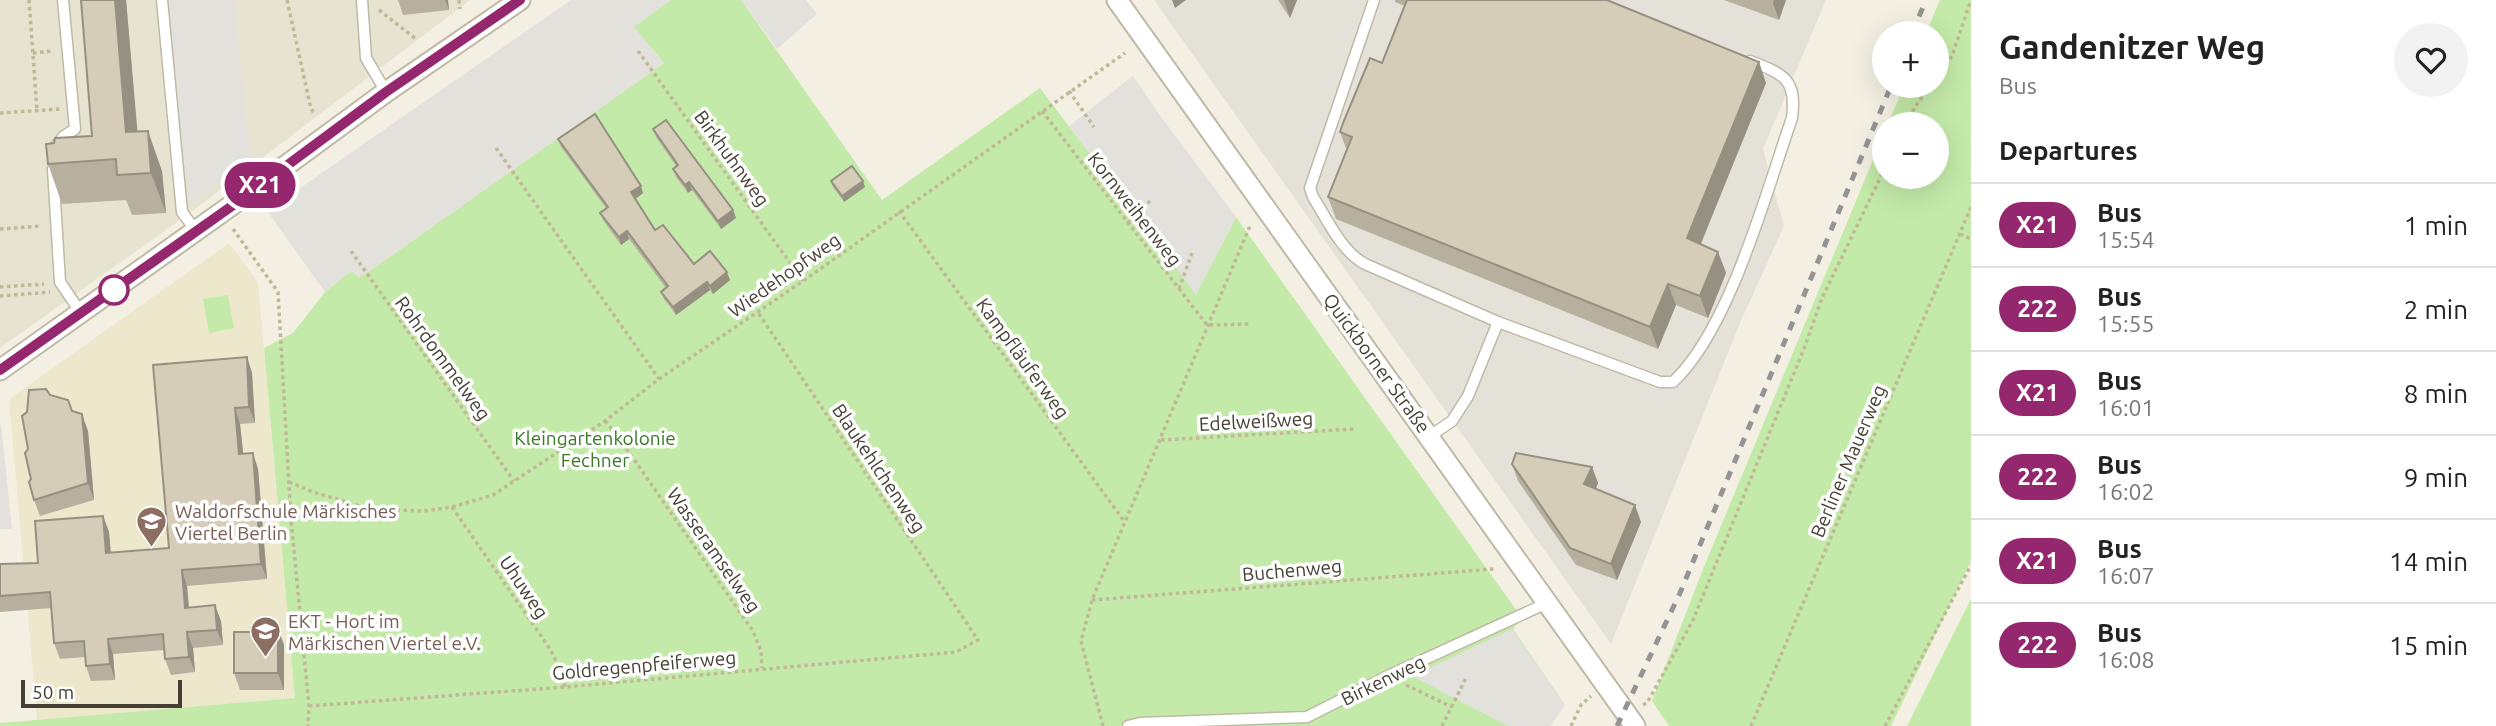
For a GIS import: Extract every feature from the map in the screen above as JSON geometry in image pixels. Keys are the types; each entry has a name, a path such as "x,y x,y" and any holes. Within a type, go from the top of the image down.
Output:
{"street":[{"path":"0,370 196,232 386,92 520,0"},
{"name":"Quickborner Straße","path":"1117,0 1630,719"}],"lane":[{"path":"63,0 75,129 64,136 55,147 52,164 63,287 80,313"},
{"path":"162,0 182,212 196,232"},
{"path":"362,0 366,58 386,92"},
{"path":"1374,0 1310,188 1313,197 1355,259 1498,322 1660,382 1673,382 1685,370 1715,322 1740,265 1792,118 1795,97 1787,79 1776,71 1740,57"},
{"path":"1430,436 1452,421 1468,396 1498,322"},
{"name":"Birkenweg","path":"1128,726 1140,723 1307,717 1388,676 1547,603"}],"path":[{"path":"29,0 37,111"},
{"path":"287,0 315,114"},
{"path":"459,0 460,9"},
{"path":"1949,60 1970,0"},
{"path":"376,8 416,39"},
{"name":"Birkhuhnweg","path":"638,51 803,281"},
{"name":"Wiedehopfweg","path":"289,482 370,509 424,511 452,507 493,495 605,421 659,379 803,281 1125,52"},
{"path":"1069,91 1094,127"},
{"path":"0,113 73,108"},
{"name":"Kornweihenweg","path":"1041,111 1207,325"},
{"path":"495,148 659,379"},
{"path":"1630,719 1647,704 1693,620 1822,298 1875,189"},
{"path":"1128,223 1150,201"},
{"name":"Berliner Mauerweg","path":"1751,726 1971,207"},
{"name":"Kampfläuferweg","path":"899,211 1125,521"},
{"path":"0,229 57,224"},
{"path":"1103,726 1081,641 1092,600 1250,226"},
{"path":"234,231 278,292 289,482 309,706 308,726"},
{"path":"1960,234 1971,239"},
{"name":"Rohrdommelweg","path":"351,251 514,481"},
{"path":"1179,289 1192,253"},
{"path":"0,287 63,287"},
{"path":"0,296 63,287"},
{"name":"Blaukehlchenweg","path":"757,311 978,640"},
{"path":"1207,325 1249,324"},
{"name":"Wasseramselweg","path":"605,421 753,631 761,651 762,668"},
{"name":"Edelweißweg","path":"1159,440 1354,429"},
{"name":"Uhuweg","path":"452,507 550,649 561,671 565,687"},
{"path":"1885,726 1971,565"},
{"name":"Buchenweg","path":"1092,600 1494,569"},
{"name":"Goldregenpfeiferweg","path":"309,706 565,687 957,652 978,640"},
{"path":"1388,676 1452,707"},
{"path":"1442,726 1467,676"},
{"path":"1571,726 1581,705 1606,685"}],"shaded area":[{"path":"0,0 470,0 194,210 0,348"},
{"path":"167,0 234,0 250,157 189,205"},
{"path":"571,0 671,0 634,27 664,63 371,270 359,277 351,271 325,292 267,211"},
{"path":"741,0 806,0 817,14 777,49"},
{"path":"1154,0 1826,0 1763,149 1784,226 1740,323 1611,644"},
{"path":"1133,76 1236,217 1196,295 1069,126"},
{"name":"Waldorfschule Märkisches Viertel Berlin","path":"229,243 258,282 295,698 37,720 9,399"},
{"path":"1,424 12,529 0,529"},
{"path":"1512,629 1565,705 1550,726 1508,726 1412,676"}],"green space":[{"name":"Kleingartenkolonie Fechner","path":"671,0 741,0 882,200 1040,88 1196,294 1236,217 1522,618 1513,629 1565,705 1550,726 0,726 0,723 295,698 264,348 293,333 325,292 351,271 359,277 371,270 664,63 633,27"},
{"path":"1940,0 1971,0 1971,561 1891,726 1669,726 1652,701 1701,574 1872,162 1872,189 1949,189 1949,112 1893,112 1899,98 1949,98 1949,21 1931,21"},
{"path":"228,295 234,328 209,333 203,299"},
{"path":"1971,599 1971,726 1907,726"}],"building":[{"path":"81,0 115,0 126,132 148,131 151,173 117,175 116,159 48,164 46,144 54,143 55,138 92,136"},
{"path":"1407,0 1607,0 1759,62 1687,238 1718,252 1700,296 1668,284 1650,327 1328,197 1352,137 1340,132 1343,123 1370,58 1382,63"},
{"path":"595,114 641,186 631,192 655,230 663,225 694,264 710,251 727,272 710,286 707,282 673,307 661,292 668,286 627,231 619,237 600,213 608,207 558,139"},
{"path":"666,120 733,210 718,221 689,182 685,185 673,169 678,165 653,129"},
{"path":"852,166 863,181 842,196 831,181"},
{"path":"247,357 249,407 235,408 239,454 253,453 261,564 182,570 185,608 215,605 217,630 187,632 189,657 165,659 163,634 108,639 110,664 86,666 84,641 54,643 50,592 0,596 0,564 38,563 35,521 103,516 106,553 169,548 153,365"},
{"path":"46,389 50,395 68,400 72,411 82,414 88,483 34,500 29,482 31,479 25,453 28,449 22,416 27,412 29,390"},
{"path":"1516,453 1592,467 1584,484 1635,505 1611,564 1570,548 1512,464"},
{"path":"251,628 278,629 278,673 234,673 234,632 251,632"}],"railway":[{"path":"1917,21 1926,0"},
{"path":"1617,726 1680,593 1886,98"}],"bus line":[{"name":"X21","path":"0,370 239,201 386,92 520,0"}],"place":[{"name":"Waldorfschule Märkisches Viertel Berlin","path":"152,549"},
{"name":"EKT - Hort im Märkischen Viertel e.V.","path":"265,659"}]}
